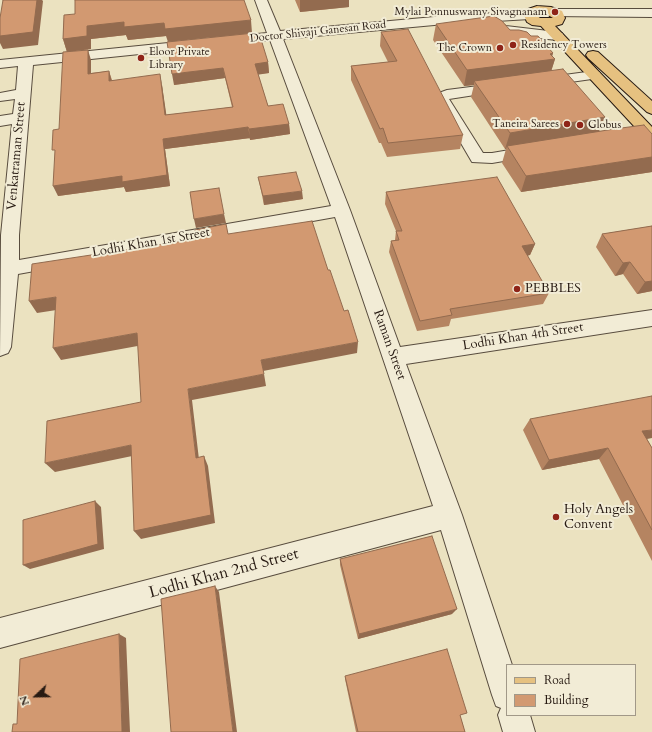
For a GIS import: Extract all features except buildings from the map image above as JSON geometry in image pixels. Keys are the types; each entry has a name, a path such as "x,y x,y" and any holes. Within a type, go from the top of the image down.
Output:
{"main road":[{"path":"526,0 532,13 532,19 538,22 553,18"},
{"path":"541,0 553,18 652,109"},
{"path":"553,18 557,36 650,134"}],"street":[{"name":"Raman Street","path":"261,0 341,210 449,515 506,692"},
{"name":"Doctor Shivaji Ganesan Road","path":"252,38 532,13"},
{"path":"553,18 652,13"},
{"path":"553,18 652,23"},
{"path":"347,42 489,23 495,24 502,30 557,36"},
{"path":"301,33 307,42 312,46"},
{"path":"0,64 213,42"},
{"name":"Venkatraman Street","path":"0,346 9,269 5,236 8,166 12,144 20,118 26,62"},
{"path":"545,149 492,158 478,158 441,97 447,94 594,75"},
{"path":"0,97 22,94"},
{"path":"0,121 20,118"},
{"path":"628,135 650,134"},
{"name":"Lodhi Khan 1st Street","path":"9,269 341,210"},
{"name":"Lodhi Khan 4th Street","path":"393,357 652,318"},
{"name":"Lodhi Khan 2nd Street","path":"0,633 449,515"},
{"path":"514,716 519,732"}],"place":[{"name":"Mylai Ponnuswamy Sivagnanam","path":"555,12"},
{"name":"Residency Towers","path":"513,45"},
{"name":"The Crown","path":"500,48"},
{"name":"Eloor Private Library","path":"141,58"},
{"name":"Taneira Sarees","path":"567,124"},
{"name":"Globus","path":"580,125"},
{"name":"PEBBLES","path":"517,289"},
{"name":"Holy Angels Convent","path":"556,517"}]}
